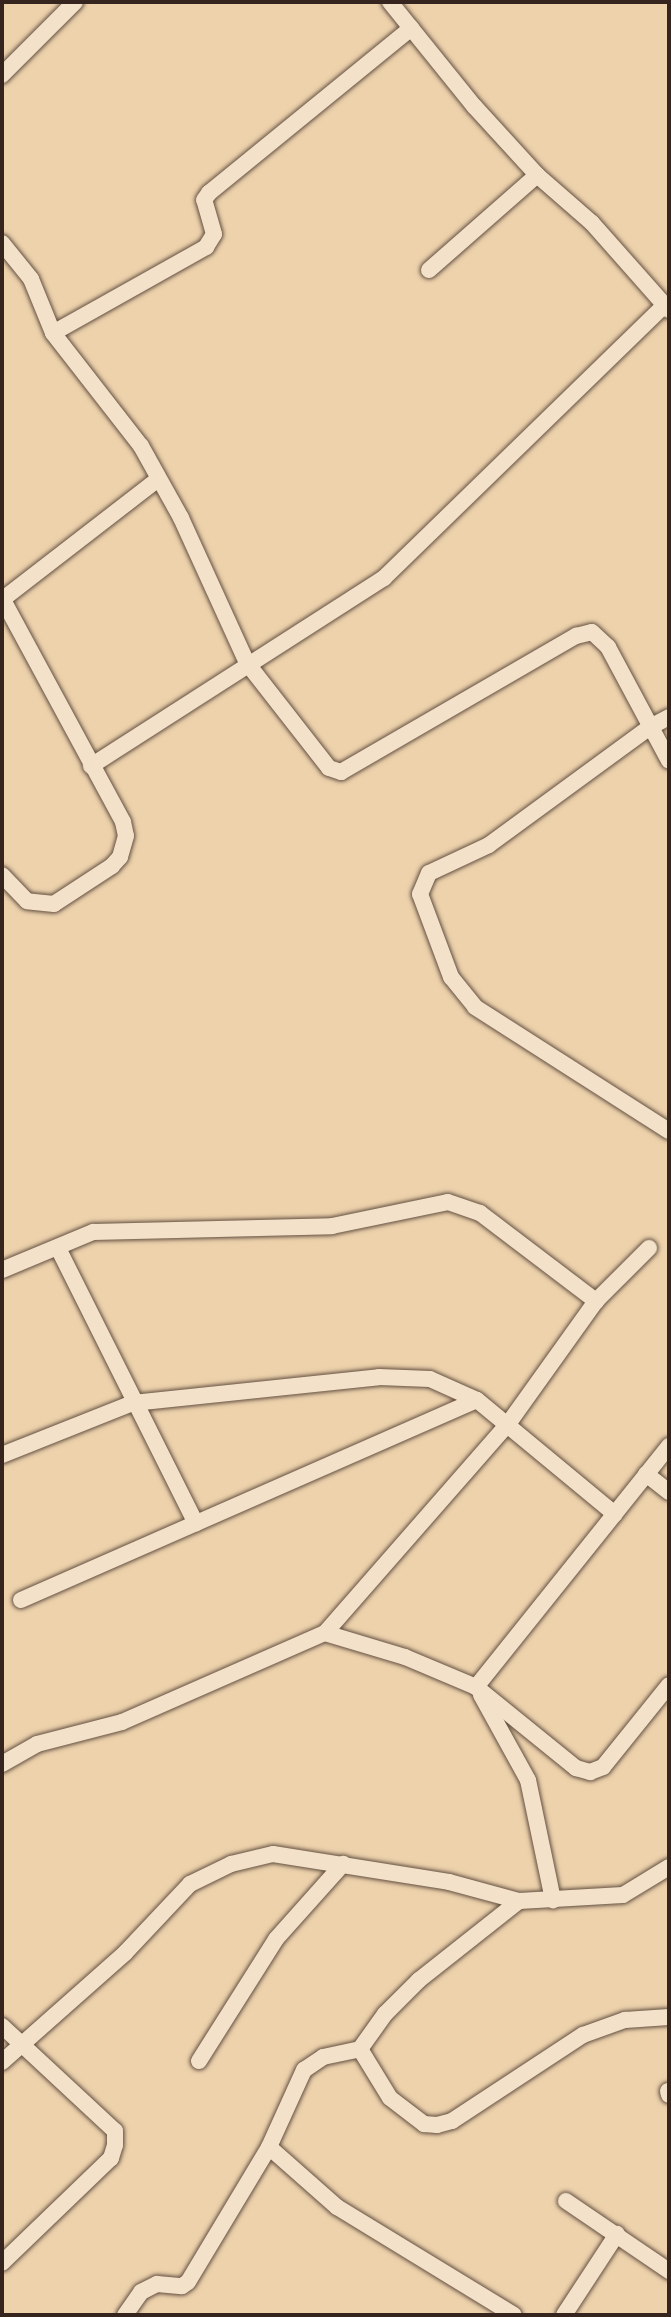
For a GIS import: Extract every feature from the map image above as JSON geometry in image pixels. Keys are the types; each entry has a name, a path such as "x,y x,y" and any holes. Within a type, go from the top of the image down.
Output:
{"street":[{"path":"2,75 75,2"},
{"path":"91,766 247,663 384,578 667,307 592,223 537,174 390,2"},
{"path":"52,333 206,247 214,234 204,201 209,192 411,29"},
{"path":"429,270 537,174"},
{"path":"2,243 31,279 52,333 107,397 181,518 247,663 330,768 341,772 576,636 592,632 608,647 669,761"},
{"path":"2,875 27,901 54,904 120,858 125,836 123,822 2,598 157,480"},
{"path":"669,717 650,727 489,845 429,873 420,894 451,977 475,1007 669,1131"},
{"path":"2,1270 93,1232 332,1226 449,1202 480,1213 596,1301"},
{"path":"58,1248 133,1403 196,1523"},
{"path":"2,1764 37,1744 122,1722 325,1633 508,1424 596,1301 649,1248"},
{"path":"2,1455 133,1403 379,1377 430,1379 477,1400 615,1514"},
{"path":"21,1600 477,1400"},
{"path":"476,1687 669,1446"},
{"path":"646,1474 669,1492"},
{"path":"325,1633 405,1657 476,1687 576,1768 590,1772 603,1767 669,1685"},
{"path":"476,1687 528,1780 553,1900"},
{"path":"2,2062 125,1953 190,1884 231,1864 273,1854 449,1882 519,1902 623,1895 669,1867"},
{"path":"199,2061 276,1939 343,1864"},
{"path":"125,2315 141,2291 157,2284 182,2286 188,2282 269,2147 304,2070 323,2057 360,2049 385,2014 419,1980 519,1902"},
{"path":"360,2049 390,2098 424,2124 437,2125 452,2121 583,2035 625,2020 669,2017"},
{"path":"2,2026 20,2046 115,2131 111,2158 2,2263"},
{"path":"269,2147 337,2207 514,2315"},
{"path":"565,2201 669,2271"},
{"path":"564,2315 617,2234"}]}
